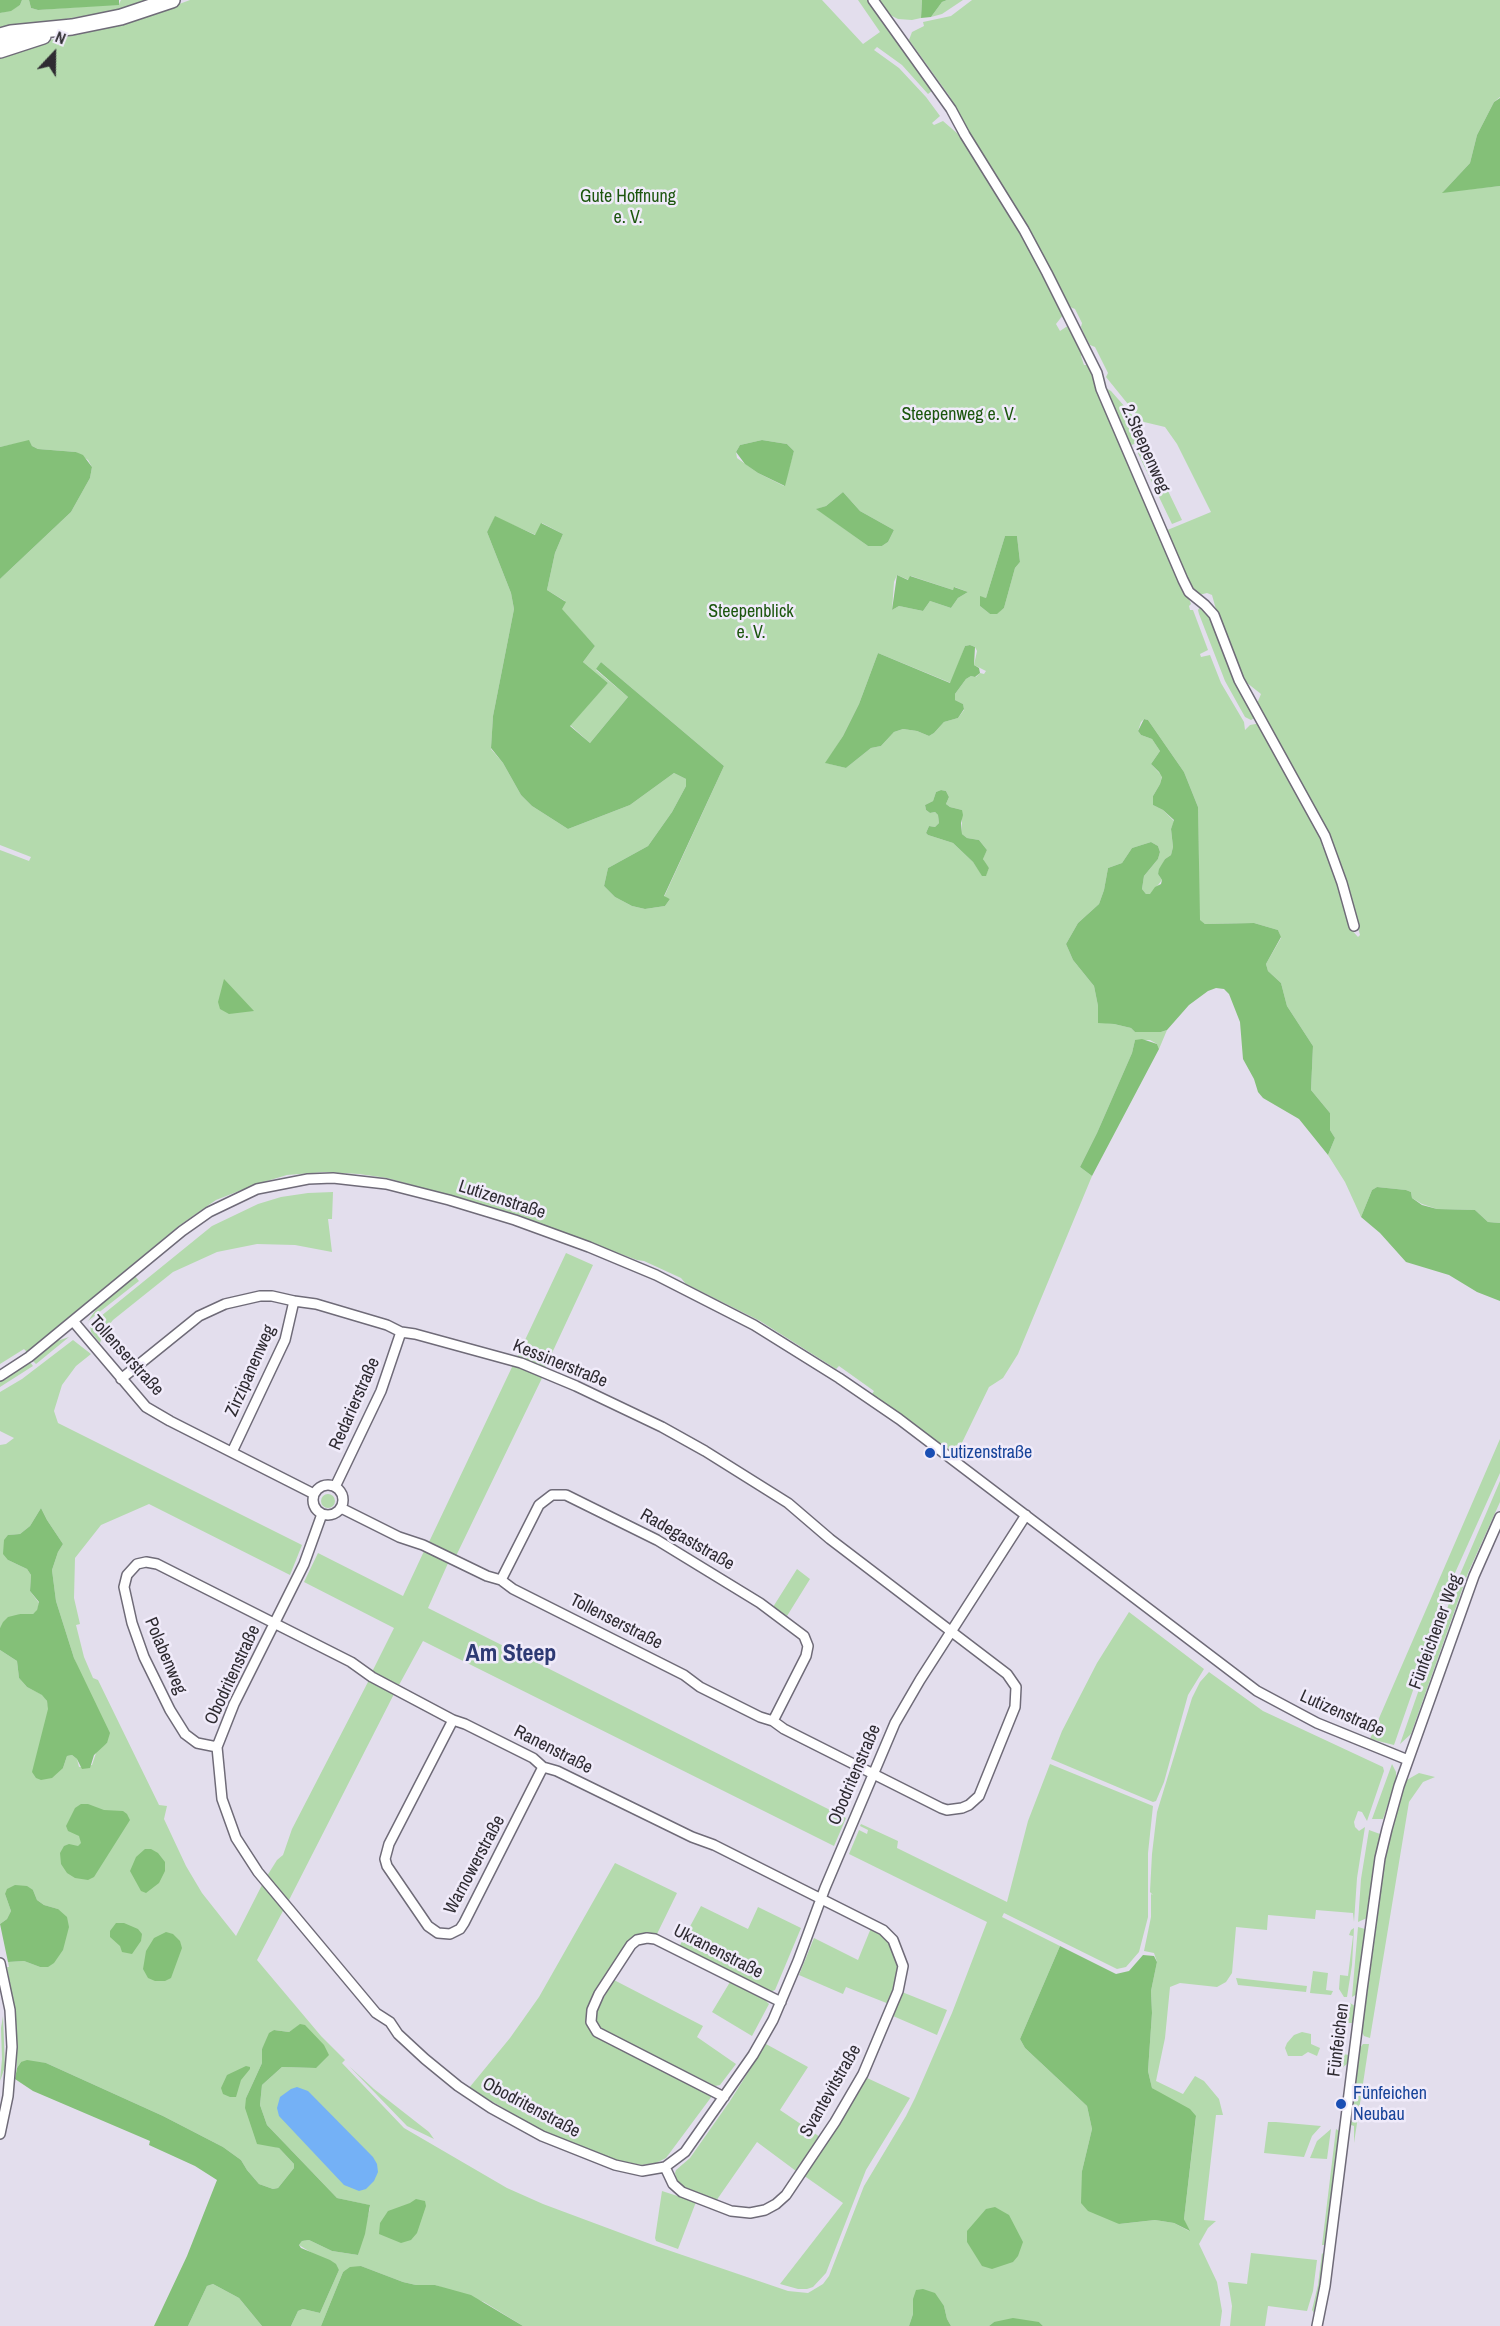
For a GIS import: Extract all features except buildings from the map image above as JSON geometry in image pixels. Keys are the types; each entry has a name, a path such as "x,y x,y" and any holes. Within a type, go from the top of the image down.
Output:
{"main road":[{"path":"0,36 72,27 121,17 172,0"},
{"path":"0,50 72,27"}],"street":[{"name":"2.Steepenweg","path":"873,0 951,109 964,135 1024,230 1047,273 1097,373 1101,389 1186,586 1214,615 1239,680 1325,836 1354,926"},
{"name":"Lutizenstraße","path":"0,1376 29,1357 182,1231 209,1212 257,1189 308,1179 360,1180 449,1200 556,1234 638,1267 724,1309 798,1351 936,1446 1257,1691 1317,1723 1408,1760"},
{"name":"Kessinerstraße","path":"121,1379 179,1330 213,1309 260,1296 272,1296 316,1304 387,1325 401,1332 520,1363 615,1404 705,1451 788,1503 830,1539 1007,1674 1016,1687 1015,1707 979,1796 969,1805 948,1810 872,1774"},
{"name":"Zirzipanenweg","path":"232,1452 285,1340 294,1301"},
{"name":"Tollenserstraße","path":"73,1321 139,1400 152,1411 314,1494"},
{"name":"Redarierstraße","path":"335,1487 381,1391 401,1332"},
{"path":"326,1485 335,1487 343,1499 341,1508 335,1514 318,1512 313,1503 314,1494 326,1485"},
{"name":"Radegaststraße","path":"501,1580 539,1505 552,1495 566,1495 657,1540 752,1597 804,1636 808,1646 806,1656 773,1721"},
{"name":"Tollenserstraße","path":"341,1508 487,1576 501,1580 513,1589 684,1675 700,1687 760,1717 773,1721 784,1729 872,1774"},
{"name":"Obodritenstraße","path":"322,1514 304,1564 234,1704 217,1747 225,1811 236,1838 246,1856 376,2013 390,2022 398,2034 424,2059 491,2108 563,2146 615,2165 642,2171 665,2167 685,2152 753,2055 781,2002 872,1774 906,1703 1026,1515"},
{"name":"Fünfeichener Weg","path":"1408,1760 1474,1576 1500,1517"},
{"name":"Polabenweg","path":"217,1747 205,1745 190,1738 180,1729 170,1710 144,1657 132,1623 124,1587 127,1575 134,1566 141,1562 157,1564 275,1623"},
{"name":"Ranenstraße","path":"275,1623 351,1662 372,1677 453,1720 533,1758 543,1767 557,1771 821,1898"},
{"name":"Warnowerstraße","path":"453,1720 386,1852 387,1866 428,1926 438,1933 450,1934 460,1929 464,1923 543,1767"},
{"name":"Fünfeichen","path":"1317,2326 1325,2286 1380,1858 1391,1812 1408,1760"},
{"name":"Svantevitstraße","path":"665,2167 673,2184 682,2192 731,2211 750,2213 765,2210 786,2195 835,2122 863,2074 902,1980 903,1966 893,1940 884,1930 821,1898"},
{"name":"Ukranenstraße","path":"724,2097 597,2032 591,2022 592,2010 599,1994 631,1945 637,1940 647,1938 655,1939 781,2002"},
{"path":"0,1963 10,2010 12,2047 0,2134"}],"green space":[{"path":"0,0 22,0 20,5 11,11 0,13"},
{"path":"22,0 29,0 31,8 38,10 119,4 121,0 151,0 119,10 0,30 0,13 20,5"},
{"path":"29,0 119,0 119,5 38,10 31,8"},
{"path":"190,0 822,0 863,44 880,32 858,0 868,0 933,90 928,94 902,65 877,47 874,50 899,68 926,97 940,116 932,123 934,125 943,121 958,134 995,189 1045,275 1063,315 1056,324 1060,331 1069,325 1082,354 1084,365 1088,365 1093,375 1157,529 1159,529 1187,593 1191,604 1190,610 1193,610 1208,650 1200,654 1201,657 1210,655 1221,683 1244,722 1245,730 1250,725 1261,723 1324,836 1322,847 1328,847 1341,884 1352,927 1350,928 1358,937 1360,935 1345,882 1327,835 1256,706 1261,694 1242,679 1225,642 1212,595 1207,593 1199,595 1192,589 1165,531 1211,512 1177,444 1165,427 1140,419 1106,377 1108,373 1095,347 1090,345 1075,309 1070,307 1036,242 1002,185 967,134 950,97 909,40 912,32 924,26 923,22 951,16 972,0 1500,0 1500,97 1494,102 1477,135 1470,163 1443,192 1500,186 1500,1223 1488,1222 1475,1210 1437,1209 1412,1198 1411,1192 1406,1190 1377,1187 1372,1190 1361,1217 1345,1182 1328,1155 1335,1138 1330,1130 1330,1113 1311,1090 1313,1046 1287,1006 1281,983 1268,971 1266,964 1281,938 1278,930 1254,923 1205,924 1199,920 1198,807 1184,772 1148,720 1144,719 1138,731 1141,735 1152,739 1160,751 1151,764 1162,776 1153,796 1153,805 1163,810 1174,821 1171,829 1173,847 1171,855 1165,859 1158,874 1162,880 1151,894 1146,894 1142,889 1144,876 1158,859 1160,852 1158,846 1151,842 1132,848 1122,863 1108,868 1099,904 1078,923 1066,944 1073,960 1094,986 1098,1022 1131,1028 1135,1032 1167,1030 1159,1049 1157,1044 1150,1040 1135,1040 1132,1053 1080,1167 1092,1176 1018,1354 1003,1378 989,1387 956,1455 872,1394 874,1391 839,1366 836,1369 760,1321 686,1284 681,1278 644,1261 495,1208 387,1178 359,1174 325,1172 287,1175 216,1200 180,1225 27,1352 24,1349 0,1364 0,850 29,861 31,857 0,845 0,579 71,512 90,478 92,467 88,460 76,452 38,449 29,441 0,447 0,54 35,43 123,25","holes":["762,440 787,444 794,451 784,486 758,473 737,458 736,452 740,445","843,492 860,511 894,530 888,542 882,546 868,546 817,509 826,506","495,517 536,535 542,523 563,534 555,553 547,590 565,601 561,609 595,646 583,662 608,683 570,725 590,743 628,697 596,670 601,662 724,766 664,897 670,899 665,906 645,909 632,906 615,897 604,886 608,868 648,846 672,812 686,786 686,779 674,773 630,805 568,829 532,806 521,795 503,763 491,749 493,716 514,609 511,593 487,532","1005,536 1017,536 1020,562 1015,568 1004,608 996,614 990,614 980,606 981,597 986,598","897,575 909,580 911,576 953,590 955,587 968,592 958,598 951,608 930,601 923,611 899,606 892,610 894,582","965,646 975,647 977,651 974,665 986,671 984,674 980,673 976,677 971,676 966,679 955,694 955,700 963,704 964,710 958,718 944,722 929,736 903,729 894,732 881,746 871,748 846,768 826,763 859,704 878,653 951,683","946,791 949,797 946,804 962,810 962,834 967,838 979,840 987,850 983,858 989,868 986,875 982,875 973,862 953,843 926,833 929,826 935,827 939,823 938,815 926,810 925,805 933,801 936,792"]},
{"path":"878,0 922,0 921,18 898,19 890,15"},
{"path":"922,0 947,0 942,2 931,17 921,18"},
{"path":"963,0 942,14 931,17 942,2"},
{"path":"1500,98 1500,186 1442,193 1470,163 1477,135 1494,102"},
{"path":"1104,387 1111,391 1140,424 1137,426 1144,440 1129,446"},
{"path":"29,440 32,446 38,449 76,452 83,455 92,467 90,478 71,512 0,579 0,447"},
{"path":"762,440 787,444 794,451 785,486 745,464 736,452 740,445"},
{"path":"1145,443 1182,520 1172,524 1135,447"},
{"path":"843,492 860,511 894,530 888,542 882,546 868,546 816,509 826,506"},
{"path":"495,516 535,535 541,523 563,534 555,553 547,590 566,602 562,609 595,646 583,662 608,683 570,726 590,743 628,697 596,669 601,662 724,766 664,896 670,899 665,906 645,909 632,906 615,897 604,886 608,868 648,846 672,812 686,786 686,779 674,773 630,805 568,829 532,806 521,795 503,763 491,748 493,716 514,609 511,593 487,532"},
{"path":"1005,536 1017,536 1020,562 1015,568 1004,608 997,614 990,614 980,606 980,596 986,598"},
{"path":"897,575 908,580 910,576 953,590 954,587 968,592 958,598 951,608 930,601 923,611 899,606 892,610"},
{"path":"1201,606 1209,611 1256,717 1251,720 1245,717 1225,681 1199,614 1198,610"},
{"path":"965,646 975,647 974,665 979,668 980,673 966,679 955,694 955,700 963,704 964,709 958,718 944,722 929,736 903,729 894,732 881,746 871,748 846,768 825,763 843,736 859,704 878,653 950,683"},
{"path":"1144,719 1148,720 1184,772 1198,807 1200,920 1205,924 1254,923 1278,930 1281,937 1266,964 1268,971 1281,983 1287,1006 1313,1046 1311,1090 1330,1113 1330,1130 1335,1138 1328,1155 1299,1119 1263,1098 1258,1092 1243,1059 1240,1022 1229,994 1224,989 1216,988 1208,991 1189,1005 1167,1030 1161,1032 1135,1032 1131,1028 1098,1023 1098,1006 1094,986 1073,960 1066,944 1078,923 1099,904 1108,868 1122,863 1132,848 1151,842 1158,846 1160,852 1158,859 1144,876 1142,889 1146,894 1150,894 1155,887 1161,884 1159,869 1165,859 1171,855 1173,847 1171,829 1174,820 1153,805 1153,796 1162,777 1151,764 1160,751 1152,739 1141,735 1138,731"},
{"path":"946,791 949,797 946,804 962,810 962,834 967,838 979,840 987,850 983,859 989,868 986,876 982,876 973,862 953,843 926,833 929,826 935,827 939,823 938,815 926,810 925,805 933,801 936,792"},
{"path":"224,979 254,1011 229,1014 220,1009 218,1002"},
{"path":"1142,1039 1157,1044 1159,1049 1092,1176 1080,1167 1132,1053 1135,1040"},
{"path":"1377,1187 1406,1190 1411,1192 1412,1198 1422,1205 1437,1209 1475,1210 1488,1222 1500,1223 1500,1301 1477,1292 1449,1275 1406,1262 1380,1233 1361,1217 1372,1190"},
{"path":"333,1192 332,1219 328,1219 332,1252 295,1245 257,1244 217,1252 173,1272 113,1320 104,1331 100,1343 91,1332 90,1325 212,1226 258,1204 281,1197"},
{"path":"566,1253 593,1265 545,1368 517,1357"},
{"path":"135,1276 139,1281 88,1321 97,1308"},
{"path":"69,1337 36,1364 33,1361 57,1341"},
{"path":"73,1340 91,1354 76,1366 62,1385 54,1411 58,1423 302,1545 290,1575 149,1504 101,1525 75,1558 74,1598 80,1624 76,1625 84,1657 93,1678 98,1680 159,1805 167,1806 164,1819 186,1866 202,1893 236,1936 263,1883 284,1909 257,1960 321,2036 345,2060 342,2063 404,2128 507,2188 543,2204 653,2245 788,2291 808,2293 823,2284 829,2276 864,2186 915,2098 952,2013 987,1922 849,1854 859,1830 867,1834 868,1830 860,1826 861,1824 898,1841 897,1848 1007,1902 1028,1821 1050,1764 1153,1806 1148,1853 1148,1917 1139,1952 1126,1967 1117,1969 1004,1913 1002,1917 1060,1946 1020,2039 1025,2048 1087,2106 1092,2129 1082,2171 1119,2224 1155,2220 1174,2223 1189,2231 1184,2219 1196,2117 1152,2088 1148,2071 1152,2013 1151,1991 1157,1962 1154,1953 1144,1951 1151,1917 1152,1854 1157,1812 1192,1698 1200,1682 1209,1672 1263,1711 1383,1767 1384,1771 1367,1821 1362,1812 1358,1811 1354,1822 1359,1831 1365,1827 1357,1878 1354,1922 1353,1913 1316,1910 1315,1919 1268,1915 1267,1930 1236,1927 1232,1973 1226,1982 1217,1987 1180,1983 1170,1987 1165,2038 1156,2081 1183,2094 1195,2076 1204,2081 1219,2099 1223,2115 1216,2115 1204,2220 1216,2221 1208,2228 1199,2244 1217,2282 1222,2311 1220,2326 1043,2326 1039,2322 994,2322 989,2326 951,2326 944,2306 913,2299 913,2314 909,2326 523,2326 484,2302 435,2285 403,2282 361,2266 343,2272 321,2326 291,2326 298,2311 303,2309 320,2313 339,2270 299,2245 302,2241 309,2240 332,2251 358,2255 370,2208 369,2205 337,2198 267,2125 260,2105 262,2085 282,2067 316,2068 300,2025 289,2032 274,2030 262,2049 262,2063 246,2098 270,2145 279,2148 294,2164 294,2168 278,2188 273,2189 259,2184 241,2160 223,2147 163,2116 46,2063 21,2062 17,2068 14,2005 8,1962 24,1961 40,1967 58,1909 44,1905 37,1900 33,1890 5,1894 11,1911 7,1919 0,1924 0,1650 17,1661 19,1678 27,1687 43,1695 47,1701 63,1768 67,1756 72,1755 77,1759 79,1767 92,1765 97,1750 107,1743 74,1658 56,1601 52,1570 63,1544 41,1508 30,1526 20,1534 8,1535 8,1560 27,1569 31,1575 30,1591 39,1603 37,1611 33,1614 20,1614 0,1628 0,1445 14,1438 0,1431 0,1392 22,1379"},
{"path":"30,1362 33,1366 0,1387 0,1382"},
{"path":"513,1365 543,1376 456,1556 429,1542"},
{"path":"1500,1439 1500,1473 1450,1584 1394,1745 1370,1739"},
{"path":"1500,1481 1500,1502 1468,1573 1411,1734 1400,1744 1455,1586"},
{"path":"325,1494 331,1494 335,1501 331,1508 325,1508 321,1504 321,1498"},
{"path":"41,1508 63,1544 52,1570 56,1601 74,1658 110,1733 107,1743 94,1755 90,1768 82,1769 77,1759 72,1755 67,1756 63,1768 52,1778 41,1780 36,1778 32,1772 48,1709 47,1701 42,1695 27,1687 19,1678 17,1661 0,1650 0,1628 8,1617 33,1614 37,1610 39,1602 30,1591 31,1575 27,1569 8,1560 3,1554 4,1540 8,1535 20,1534 30,1526"},
{"path":"425,1549 449,1561 428,1608 846,1818 834,1846 423,1641 399,1685 372,1672 394,1628 304,1582 318,1553 403,1596"},
{"path":"797,1569 810,1579 787,1616 773,1607"},
{"path":"1129,1612 1204,1669 1188,1695 1164,1782 1156,1801 1153,1802 1051,1759 1062,1731 1097,1663"},
{"path":"369,1680 395,1692 288,1902 267,1876 283,1855 292,1829"},
{"path":"1392,1764 1396,1772 1396,1780 1383,1819 1372,1819"},
{"path":"1419,1773 1435,1777 1423,1782 1409,1802 1370,2038 1364,2036 1362,2032 1385,1860 1405,1781"},
{"path":"81,1804 104,1810 123,1811 130,1820 94,1877 88,1880 75,1878 67,1873 61,1864 60,1853 64,1846 69,1844 78,1846 81,1843 79,1836 68,1831 66,1826 75,1808"},
{"path":"1369,1830 1380,1834 1367,1918 1358,1922 1361,1879"},
{"path":"145,1849 158,1853 165,1862 165,1871 159,1883 146,1893 141,1891 130,1871 136,1857"},
{"path":"615,1863 677,1893 656,1936 636,1936 587,2022 712,2096 666,2158 656,2163 641,2165 616,2160 544,2132 469,2088 510,2038 539,1997"},
{"path":"15,1885 27,1886 33,1890 37,1900 44,1905 58,1909 67,1917 69,1927 63,1950 54,1963 48,1967 40,1967 24,1961 8,1962 0,1924 7,1919 11,1911 5,1894 7,1889"},
{"path":"701,1906 748,1929 758,1907 801,1928 775,1990 770,1992 679,1947"},
{"path":"116,1923 124,1923 138,1929 142,1934 141,1941 132,1954 122,1952 120,1946 110,1937 110,1931"},
{"path":"1358,1927 1365,1929 1357,1994 1352,1997"},
{"path":"871,1928 883,1935 890,1943 900,1966 889,2004 846,1987 843,1994 799,1975 814,1938 858,1960"},
{"path":"1354,1928 1352,1965 1347,1997 1344,1997 1339,1989 1340,1975 1348,1976 1353,1936 1349,1935"},
{"path":"166,1932 173,1934 180,1941 182,1948 171,1978 165,1981 155,1981 148,1978 143,1969 146,1951 154,1938"},
{"path":"1060,1946 1116,1974 1129,1971 1143,1955 1154,1956 1157,1962 1151,1991 1152,2013 1148,2071 1152,2088 1190,2109 1196,2116 1184,2219 1190,2231 1174,2223 1155,2220 1119,2224 1088,2211 1081,2203 1082,2171 1092,2129 1087,2106 1025,2048 1020,2039"},
{"path":"1313,1971 1328,1973 1326,1990 1333,1991 1331,1995 1310,1993"},
{"path":"1236,1978 1307,1986 1306,1992 1238,1985"},
{"path":"614,1980 703,2026 697,2037 736,2064 720,2085 715,2086 599,2028 595,2021 596,2011"},
{"path":"730,1982 769,2004 752,2036 712,2012"},
{"path":"902,1992 947,2010 937,2035 893,2016"},
{"path":"1350,2003 1355,2006 1353,2023 1345,2023 1342,2054 1349,2055 1347,2064 1343,2067 1333,2046 1336,2028 1349,2012"},
{"path":"3,2016 5,2067 0,2081 1,2028"},
{"path":"300,2024 305,2025 324,2045 329,2055 316,2068 282,2067 262,2085 260,2105 267,2125 337,2198 370,2205 365,2234 358,2255 332,2251 309,2240 302,2241 299,2245 301,2248 330,2260 339,2270 320,2313 303,2309 298,2311 291,2326 262,2326 239,2298 213,2284 207,2286 188,2326 154,2326 187,2256 217,2180 195,2166 149,2145 150,2141 33,2091 15,2079 17,2068 21,2062 27,2060 46,2063 163,2116 223,2147 241,2160 259,2184 273,2189 278,2188 294,2168 294,2164 279,2148 257,2144 245,2108 246,2098 262,2063 262,2049 269,2033 274,2030 289,2032"},
{"path":"1302,2032 1311,2034 1311,2044 1320,2048 1317,2056 1308,2052 1302,2056 1288,2056 1285,2048 1287,2043 1294,2035"},
{"path":"766,2044 808,2067 780,2110 820,2137 796,2171 757,2142 716,2201 684,2189 678,2185 676,2170 690,2158"},
{"path":"1363,2044 1369,2044 1354,2143 1354,2126 1351,2125 1360,2048"},
{"path":"246,2066 250,2069 241,2080 236,2097 223,2094 221,2088 227,2075"},
{"path":"349,2066 374,2089 429,2132 434,2139 407,2126"},
{"path":"865,2077 910,2098 866,2170 826,2273 813,2287 807,2289 780,2284 843,2203 803,2175"},
{"path":"1268,2122 1321,2126 1312,2136 1304,2157 1264,2153"},
{"path":"1331,2129 1327,2159 1310,2158 1317,2141"},
{"path":"1336,2129 1339,2131 1325,2245 1322,2245"},
{"path":"662,2191 696,2202 678,2249 656,2241 655,2238"},
{"path":"416,2199 425,2201 426,2206 417,2233 411,2240 401,2243 379,2234 380,2223 388,2211"},
{"path":"995,2207 1009,2215 1023,2242 1013,2262 992,2269 982,2266 967,2242 967,2231 986,2209"},
{"path":"1251,2253 1317,2260 1313,2291 1307,2311 1268,2306 1265,2326 1230,2326 1232,2306 1228,2282 1247,2284"},
{"path":"1322,2253 1324,2255 1315,2314 1312,2310"},
{"path":"361,2266 403,2282 435,2285 471,2295 523,2326 321,2326 343,2272 350,2267"},
{"path":"213,2284 239,2298 262,2326 188,2326 207,2286"},
{"path":"923,2289 935,2293 944,2306 951,2326 909,2326 916,2290"},
{"path":"1013,2318 1039,2322 1043,2326 989,2326 994,2322"}],"water":[{"path":"297,2087 308,2091 373,2157 378,2172 374,2181 366,2189 359,2191 344,2185 279,2116 277,2108 280,2097"}],"place":[{"name":"Lutizenstraße","path":"930,1453"},
{"name":"Fünfeichen Neubau","path":"1341,2104"}],"district":[{"name":"Am Steep","path":"511,1655"}],"park label":[{"name":"Gute Hoffnung e. V.","path":"628,207"},
{"name":"Steepenweg e. V.","path":"959,415"},
{"name":"Steepenblick e. V.","path":"751,622"}]}
